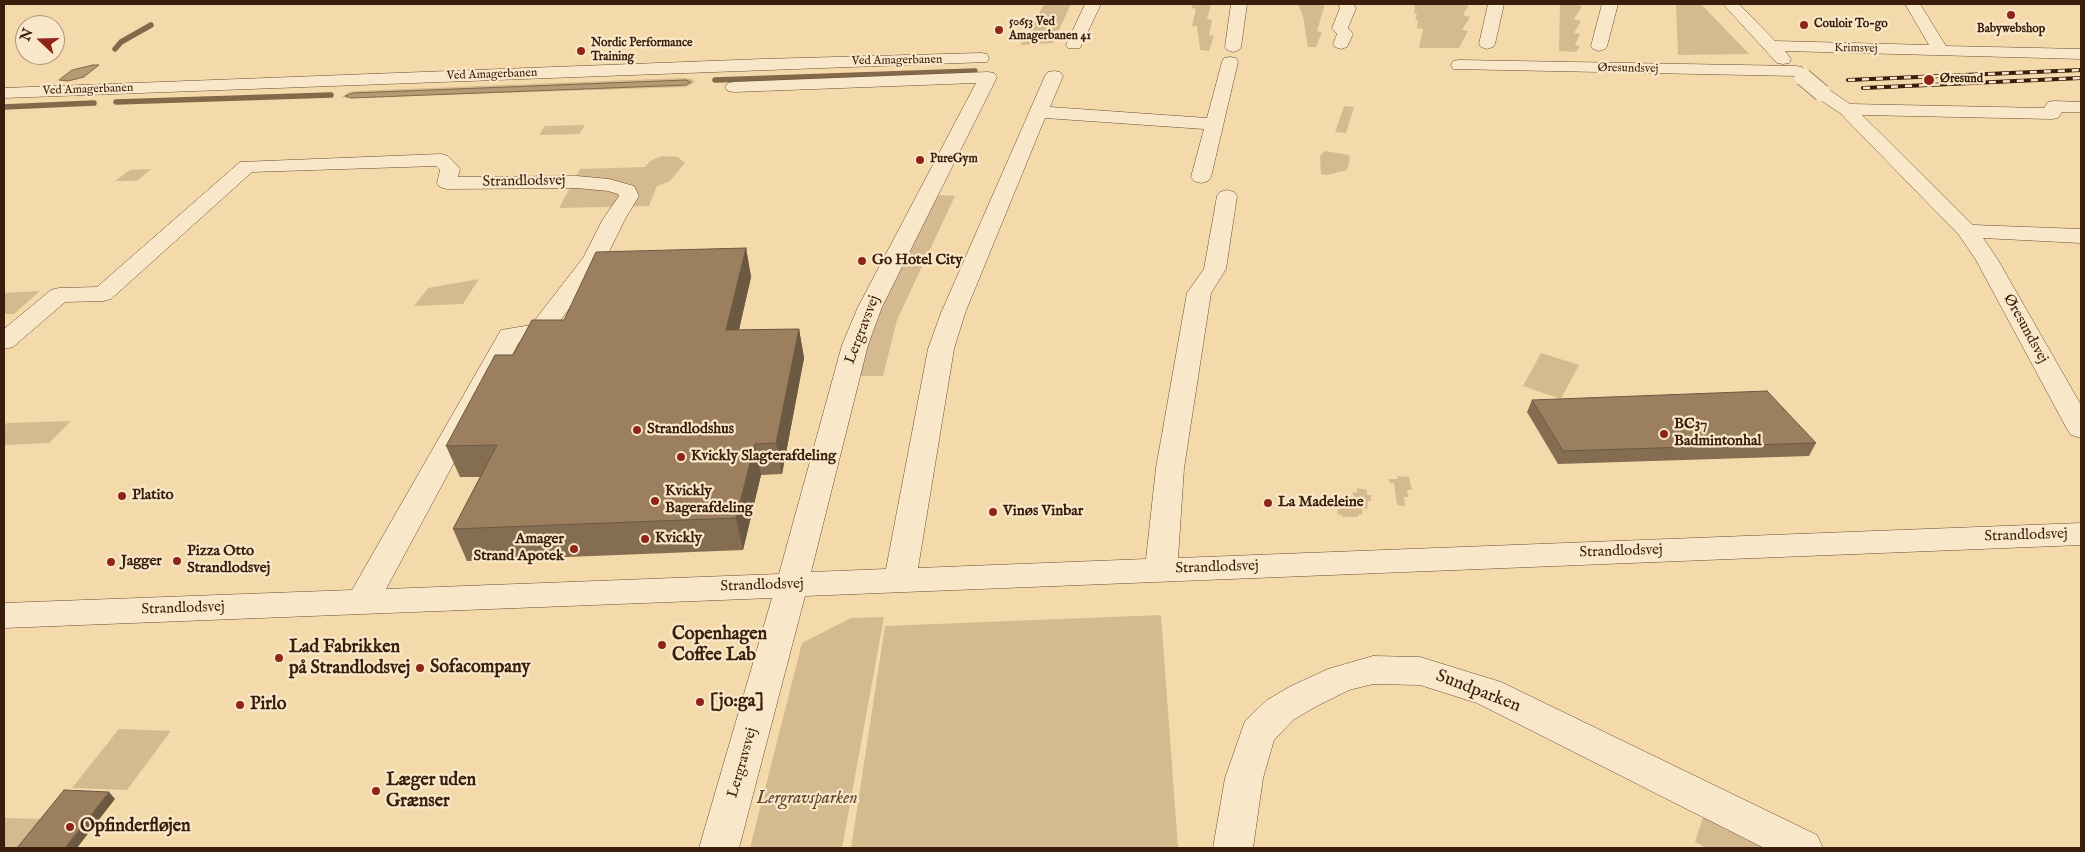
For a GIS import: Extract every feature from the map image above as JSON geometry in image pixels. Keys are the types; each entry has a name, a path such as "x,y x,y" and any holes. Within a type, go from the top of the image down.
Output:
{"street":[{"path":"1074,45 1093,4"},
{"path":"1201,177 1232,54 1240,4"},
{"path":"1341,44 1345,34 1340,28 1348,8 1346,4"},
{"path":"1488,44 1496,4"},
{"path":"1599,46 1610,4"},
{"name":"Øresundsvej","path":"1731,4 1775,46 1794,56 1804,74 1834,99 1967,231 1987,260 2081,429"},
{"path":"1913,4 1941,51"},
{"name":"Krimsvej","path":"1775,46 2081,54"},
{"name":"Ved Amagerbanen","path":"4,93 763,64 981,58"},
{"name":"Øresundsvej","path":"1459,66 1804,74"},
{"path":"900,581 941,350 953,313 1054,76"},
{"name":"Lergravsvej","path":"719,848 792,585 854,345 870,307 988,77 734,87"},
{"path":"1834,99 2052,114 2054,106"},
{"path":"2054,106 2081,107"},
{"path":"2054,106 2081,125"},
{"path":"1039,112 1215,124"},
{"name":"Strandlodsvej","path":"4,342 59,295 103,294 247,166 441,160 450,169 447,183 577,182 609,185 628,190 629,196 614,219 594,260 539,332 510,335 362,602"},
{"name":"Strandlodsvej","path":"1161,570 1170,468 1199,293 1215,269 1227,196"},
{"path":"1967,231 2081,236"},
{"name":"Strandlodsvej","path":"4,616 2081,534"},
{"name":"Sundparken","path":"1233,848 1244,778 1258,732 1280,710 1340,679 1373,670 1420,670 1488,692 1802,848"}],"green space":[{"path":"1044,4 1071,4 1053,43 1020,45 1025,40"},
{"path":"1193,4 1211,4 1207,19 1212,20 1209,35 1214,36 1209,51 1200,50 1197,26 1192,26 1196,9 1192,8"},
{"path":"1298,4 1325,4 1317,31 1322,32 1316,47 1308,47 1303,16"},
{"path":"1412,4 1469,4 1463,15 1470,17 1462,30 1468,31 1459,48 1419,48 1423,29 1417,28 1418,20 1415,19 1417,14 1414,13 1415,6"},
{"path":"1560,4 1577,4 1582,6 1574,19 1581,21 1574,33 1580,34 1575,45 1580,46 1576,52 1559,51"},
{"path":"1676,4 1701,4 1749,54 1678,55"},
{"path":"692,79 695,82 686,87 341,98 349,92 355,91"},
{"path":"1344,106 1354,107 1346,133 1335,132"},
{"path":"585,125 579,134 539,135 545,126"},
{"path":"1325,151 1349,155 1350,159 1347,170 1327,175 1321,174 1320,156"},
{"path":"662,156 678,157 685,163 670,181 657,186 649,206 559,208 580,169 645,167 650,161"},
{"path":"151,169 137,181 115,181 130,170"},
{"path":"938,195 955,196 897,320 883,376 858,376 883,293"},
{"path":"479,279 463,304 414,306 428,288"},
{"path":"40,291 14,314 4,314 4,293"},
{"path":"1541,353 1579,365 1561,399 1523,386"},
{"path":"71,421 49,443 4,445 4,426 7,423"},
{"path":"1397,476 1409,477 1412,490 1407,490 1408,497 1404,497 1405,506 1397,505 1394,483 1390,483 1389,479 1398,479"},
{"path":"1357,488 1367,490 1367,495 1371,495 1371,501 1368,501 1367,509 1362,508 1362,515 1359,514 1358,517 1342,517 1342,515 1337,514 1338,509 1341,509 1342,505 1349,503 1349,496 1353,497 1353,492 1357,493"},
{"path":"1161,615 1178,848 851,848 885,626"},
{"name":"Lergravsparken","path":"884,617 842,848 750,848 802,643 851,618"},
{"path":"119,729 171,731 127,790 72,788"},
{"path":"1704,814 1773,848 1707,848 1695,842"},
{"path":"4,818 47,819 24,848 4,848"}],"shaded area":[{"path":"99,65 84,77 68,81 59,80 72,70"},
{"path":"686,80 691,82 686,85 351,98 345,96 353,93"}],"building":[{"name":"Strandlodshus","path":"746,248 726,330 799,329 776,443 755,444 736,518 453,529 497,445 446,446 495,355 513,355 532,320 564,320 596,252"},
{"name":"BC37 Badmintonhal","path":"1767,391 1816,443 1563,451 1532,400"},
{"name":"Opfinderfløjen","path":"64,790 109,792 65,848 17,848"}],"waterway":[{"path":"115,49 121,42 151,25"},
{"path":"715,80 975,71"},
{"path":"116,102 331,95"},
{"path":"4,107 94,103"}],"railway":[{"path":"1848,80 2081,70"},
{"path":"1863,88 2081,78"}],"place":[{"name":"Babywebshop","path":"2011,15"},
{"name":"Couloir To-go","path":"1804,25"},
{"name":"50653 Ved Amagerbanen 41","path":"999,30"},
{"name":"Nordic Performance Training","path":"581,51"},
{"name":"Øresund","path":"1929,80"},
{"name":"PureGym","path":"920,160"},
{"name":"Go Hotel City","path":"862,261"},
{"name":"Strandlodshus","path":"637,430"},
{"name":"BC37 Badmintonhal","path":"1664,434"},
{"name":"Kvickly Slagterafdeling","path":"681,457"},
{"name":"Platito","path":"122,496"},
{"name":"Kvickly Bagerafdeling","path":"655,501"},
{"name":"La Madeleine","path":"1268,503"},
{"name":"Vinøs Vinbar","path":"993,512"},
{"name":"Kvickly","path":"645,539"},
{"name":"Amager Strand Apotek","path":"574,549"},
{"name":"Pizza Otto Strandlodsvej","path":"177,561"},
{"name":"Jagger","path":"111,562"},
{"name":"Copenhagen Coffee Lab","path":"662,645"},
{"name":"Lad Fabrikken på Strandlodsvej","path":"279,658"},
{"name":"Sofacompany","path":"420,668"},
{"name":"[jo:ga]","path":"700,702"},
{"name":"Pirlo","path":"240,705"},
{"name":"Læger uden Grænser","path":"376,791"},
{"name":"Opfinderfløjen","path":"70,827"}]}
